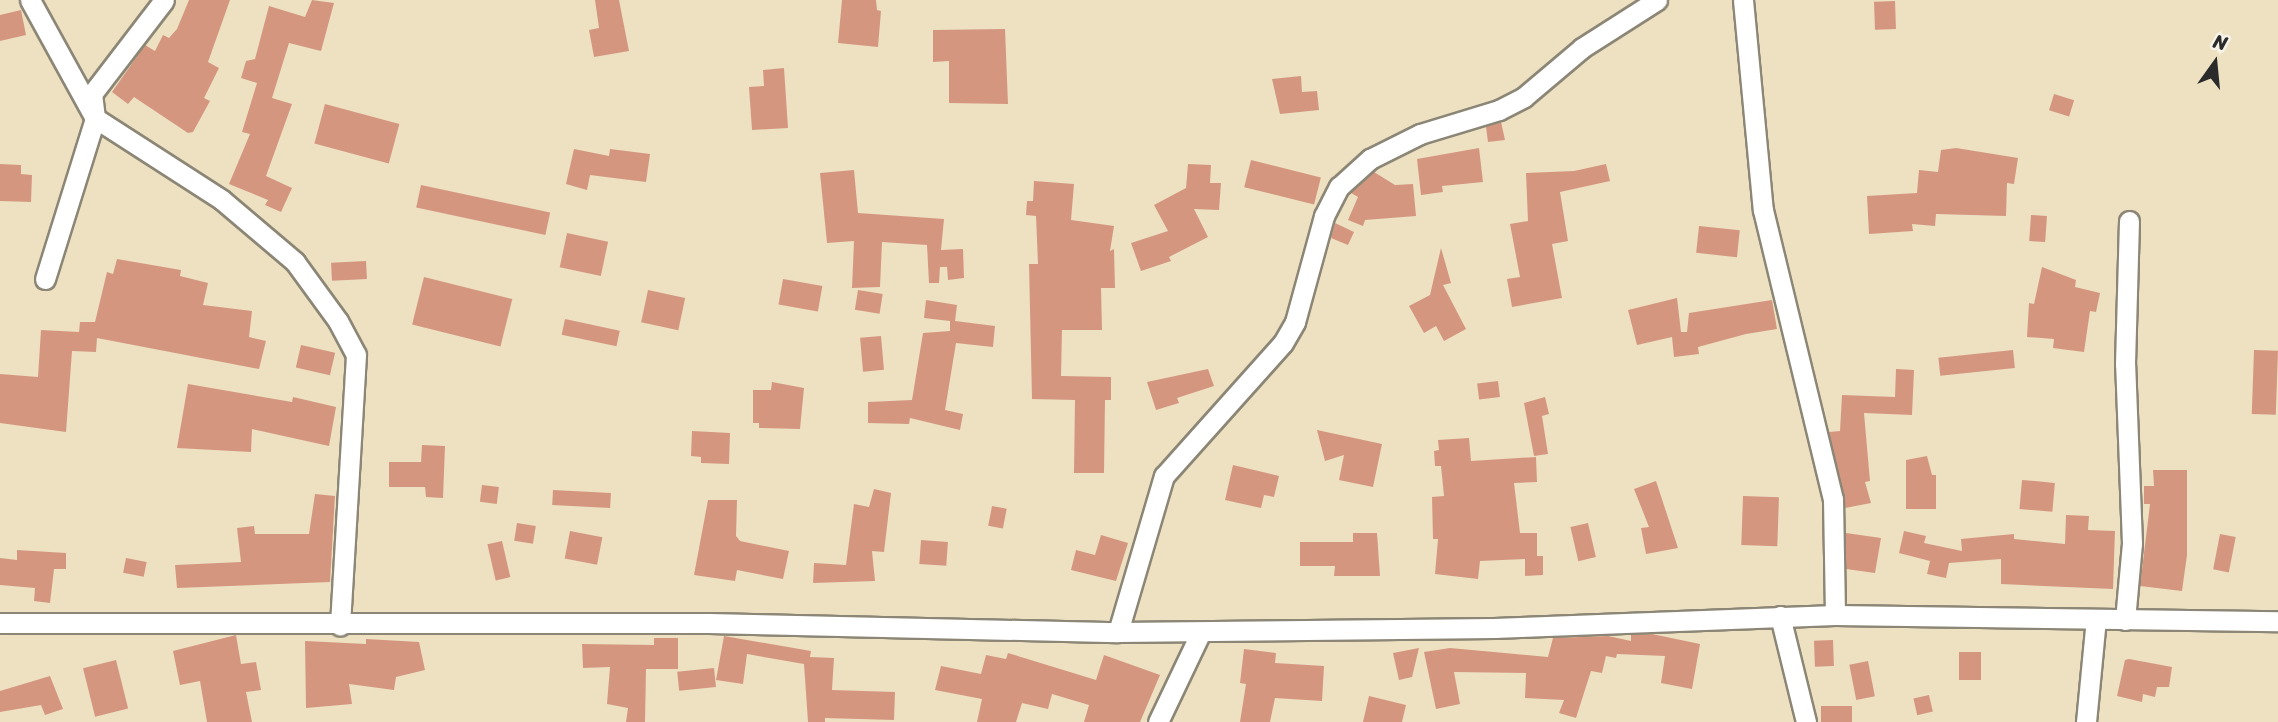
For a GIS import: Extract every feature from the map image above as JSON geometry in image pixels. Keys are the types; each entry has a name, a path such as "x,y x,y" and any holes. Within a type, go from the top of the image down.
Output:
{"street":[{"path":"30,0 95,118 222,200 295,262 338,321 356,355 340,626"},
{"path":"45,279 95,118 92,94 104,74 154,20 164,0"},
{"path":"1118,632 1164,476 1283,343 1295,322 1324,216 1339,187 1370,159 1420,134 1499,110 1524,97 1602,33 1657,0"},
{"path":"1743,0 1763,210 1833,499 1835,615"},
{"path":"2125,620 2132,543 2125,364 2129,221"},
{"path":"0,623 340,626 709,623 1201,632 1494,628 1835,615 2278,621"},
{"path":"1780,616 1806,722"},
{"path":"2086,722 2096,619"},
{"path":"1158,722 1201,632"}],"building":[{"path":"189,0 230,0 208,62 219,68 204,98 210,101 193,132 188,133 134,97 128,104 112,92 145,45 155,51 163,35 169,38 177,29"},
{"path":"312,0 334,3 321,51 289,43 272,98 292,104 266,176 292,188 281,212 265,205 268,200 229,184 250,134 242,132 257,83 241,78 246,61 255,59 269,6 305,17"},
{"path":"595,0 619,0 629,51 594,57 589,30 599,28"},
{"path":"842,0 876,0 877,10 881,11 878,47 838,43"},
{"path":"1895,1 1896,29 1875,30 1874,2"},
{"path":"21,10 26,35 0,41 0,15"},
{"path":"1005,29 1008,104 949,103 949,61 933,62 933,30"},
{"path":"784,68 788,128 752,130 749,87 764,86 763,70"},
{"path":"1301,76 1302,92 1317,91 1319,110 1280,114 1272,79"},
{"path":"2054,94 2074,100 2069,116 2049,110"},
{"path":"325,104 399,124 389,164 314,144"},
{"path":"1501,122 1505,140 1488,142 1486,127"},
{"path":"1479,148 1483,182 1442,186 1443,192 1421,195 1417,159"},
{"path":"1956,148 2018,158 2014,184 2007,183 2006,216 1936,214 1935,226 1912,224 1913,231 1869,234 1867,196 1917,193 1919,170 1938,172 1941,150"},
{"path":"574,149 609,156 610,149 650,154 646,182 590,175 587,190 566,184"},
{"path":"1251,160 1321,177 1314,205 1244,187"},
{"path":"0,164 21,165 21,174 32,175 31,202 0,201"},
{"path":"1188,164 1211,165 1210,183 1221,183 1219,210 1194,209 1208,237 1169,257 1171,261 1141,271 1131,243 1168,231 1154,205 1186,188"},
{"path":"1606,164 1610,181 1560,192 1568,241 1552,244 1562,298 1512,307 1507,279 1520,277 1510,224 1528,221 1526,173 1574,171"},
{"path":"854,170 858,213 944,219 941,250 963,249 964,278 948,280 947,267 940,267 939,283 929,283 927,245 882,242 880,287 852,288 854,241 827,243 820,173"},
{"path":"1374,172 1395,185 1413,184 1416,216 1365,220 1363,226 1348,220 1358,197 1351,193"},
{"path":"1034,181 1074,184 1071,220 1114,226 1110,251 1114,249 1115,288 1101,288 1102,330 1062,330 1061,376 1111,377 1111,400 1105,400 1104,473 1074,473 1075,400 1032,399 1029,264 1038,264 1036,216 1026,215 1027,201 1033,201"},
{"path":"421,185 550,212 545,235 416,207"},
{"path":"2031,215 2047,216 2045,242 2029,241"},
{"path":"1335,223 1354,232 1348,245 1331,238"},
{"path":"1699,226 1740,230 1737,257 1696,253"},
{"path":"567,233 608,242 601,276 560,267"},
{"path":"1441,248 1451,283 1443,285 1466,329 1444,341 1436,326 1424,333 1409,306 1430,295"},
{"path":"117,259 181,270 180,276 208,283 203,305 252,311 249,337 266,341 259,369 97,338 96,352 72,351 66,432 0,423 0,374 38,377 41,330 79,332 80,322 95,322 107,272 113,274"},
{"path":"366,261 367,279 332,281 331,263"},
{"path":"2042,267 2076,280 2075,287 2100,293 2096,312 2090,311 2084,352 2053,348 2054,339 2027,337 2029,303 2034,304"},
{"path":"424,277 512,299 500,347 412,325"},
{"path":"783,279 822,286 818,312 778,305"},
{"path":"648,290 685,298 678,330 641,322"},
{"path":"858,290 883,294 880,314 855,310"},
{"path":"1677,298 1681,332 1687,332 1689,313 1772,300 1777,329 1698,347 1699,354 1674,357 1672,337 1637,345 1628,310"},
{"path":"926,300 957,305 955,321 995,326 993,347 956,343 945,410 963,414 960,430 910,418 909,424 868,423 868,402 912,400 923,333 950,331 950,321 924,318"},
{"path":"565,319 620,331 616,346 562,335"},
{"path":"881,336 884,370 863,372 860,338"},
{"path":"301,345 335,353 330,375 296,367"},
{"path":"2013,350 2015,368 1940,376 1938,358"},
{"path":"2254,350 2278,351 2276,415 2252,414"},
{"path":"1208,369 1214,386 1177,398 1179,403 1156,410 1147,382"},
{"path":"1896,369 1914,370 1912,415 1864,413 1870,481 1865,482 1871,503 1845,508 1829,432 1840,431 1842,395 1895,397"},
{"path":"1498,381 1500,397 1479,399 1477,384"},
{"path":"772,382 804,388 800,429 759,428 759,423 753,423 753,390 771,390"},
{"path":"188,384 292,402 293,397 336,407 329,446 252,429 251,452 177,448"},
{"path":"1545,397 1549,414 1542,416 1548,454 1534,456 1524,403"},
{"path":"1317,430 1382,444 1373,487 1339,480 1344,455 1325,461"},
{"path":"692,431 730,433 729,464 701,463 701,457 691,456"},
{"path":"1469,438 1471,461 1536,457 1537,482 1514,483 1520,533 1537,533 1537,556 1543,556 1543,575 1525,576 1525,559 1480,561 1478,579 1435,574 1438,539 1433,539 1432,497 1444,496 1441,466 1435,466 1434,451 1439,450 1438,440"},
{"path":"422,445 445,446 443,498 426,497 425,487 389,487 389,462 421,462"},
{"path":"1927,456 1932,475 1936,475 1936,509 1906,509 1906,460"},
{"path":"1233,465 1279,476 1274,497 1264,495 1261,508 1225,500"},
{"path":"2153,470 2187,470 2187,555 2182,591 2140,586 2150,504 2144,504 2144,486 2154,486"},
{"path":"2022,480 2055,483 2052,512 2019,509"},
{"path":"1656,481 1678,548 1646,554 1641,528 1649,527 1634,489"},
{"path":"482,485 499,487 497,504 480,502"},
{"path":"874,489 891,493 884,552 872,551 875,581 813,583 814,563 846,565 854,504 869,507"},
{"path":"553,490 611,493 610,508 552,505"},
{"path":"315,494 335,496 330,582 177,588 175,565 241,562 237,528 254,526 255,534 309,534"},
{"path":"1743,496 1779,497 1777,546 1741,545"},
{"path":"708,500 737,500 736,536 740,541 789,551 783,579 737,570 735,581 694,575"},
{"path":"992,506 1007,509 1003,528 988,526"},
{"path":"2066,515 2089,516 2088,530 2115,531 2113,589 2001,584 2001,559 1949,563 1946,578 1927,574 1930,561 1899,553 1904,531 1926,536 1924,543 1962,551 1961,539 2014,534 2014,539 2065,544"},
{"path":"517,523 536,526 533,544 514,541"},
{"path":"1588,523 1596,557 1578,561 1570,527"},
{"path":"570,531 602,537 597,565 565,558"},
{"path":"1353,533 1377,533 1380,576 1334,576 1335,566 1300,566 1300,542 1353,542"},
{"path":"1846,533 1881,538 1875,573 1846,569"},
{"path":"2220,534 2236,537 2229,572 2213,569"},
{"path":"1101,535 1128,543 1116,581 1071,570 1076,550 1095,555"},
{"path":"921,540 948,542 946,566 919,564"},
{"path":"502,541 510,577 496,580 487,544"},
{"path":"17,550 66,553 66,569 54,569 50,603 34,601 35,588 0,585 0,558 17,560"},
{"path":"126,558 147,562 144,577 123,573"},
{"path":"1652,634 1700,644 1692,689 1661,683 1665,656 1606,656 1602,673 1591,671 1576,718 1559,713 1564,700 1525,698 1526,673 1454,672 1460,704 1436,709 1424,652 1450,648 1548,657 1553,638 1608,636 1631,641 1631,635"},
{"path":"236,635 241,664 256,662 261,690 246,692 252,722 207,722 200,681 180,685 173,651"},
{"path":"724,636 811,651 810,657 834,658 832,690 895,692 894,720 825,718 825,722 808,722 804,664 747,654 743,684 716,680"},
{"path":"654,638 678,638 678,669 646,669 645,722 626,722 628,708 607,704 610,667 583,668 582,644 654,645"},
{"path":"366,639 419,642 425,670 396,677 394,690 349,684 352,704 306,708 305,641 366,644"},
{"path":"1833,640 1834,666 1815,667 1814,641"},
{"path":"1419,648 1412,677 1399,680 1393,653"},
{"path":"1244,649 1276,653 1275,663 1324,666 1322,701 1275,698 1270,722 1240,722 1246,684 1240,683"},
{"path":"1959,652 1981,652 1981,680 1959,680"},
{"path":"1008,653 1096,680 1104,655 1160,675 1140,722 1084,722 1089,705 1052,694 1048,709 1022,703 1016,722 977,722 982,699 935,690 941,666 981,674 986,655 1006,659"},
{"path":"116,660 128,709 95,717 83,668"},
{"path":"2125,660 2172,667 2169,687 2157,687 2155,697 2143,694 2142,702 2117,696"},
{"path":"1868,661 1875,696 1856,700 1849,665"},
{"path":"714,668 716,687 679,691 677,672"},
{"path":"50,676 63,709 45,715 41,705 0,712 0,691"},
{"path":"1929,695 1933,712 1917,715 1913,699"},
{"path":"1369,696 1406,705 1402,722 1363,722"},
{"path":"1821,706 1852,706 1852,722 1821,722"}]}
